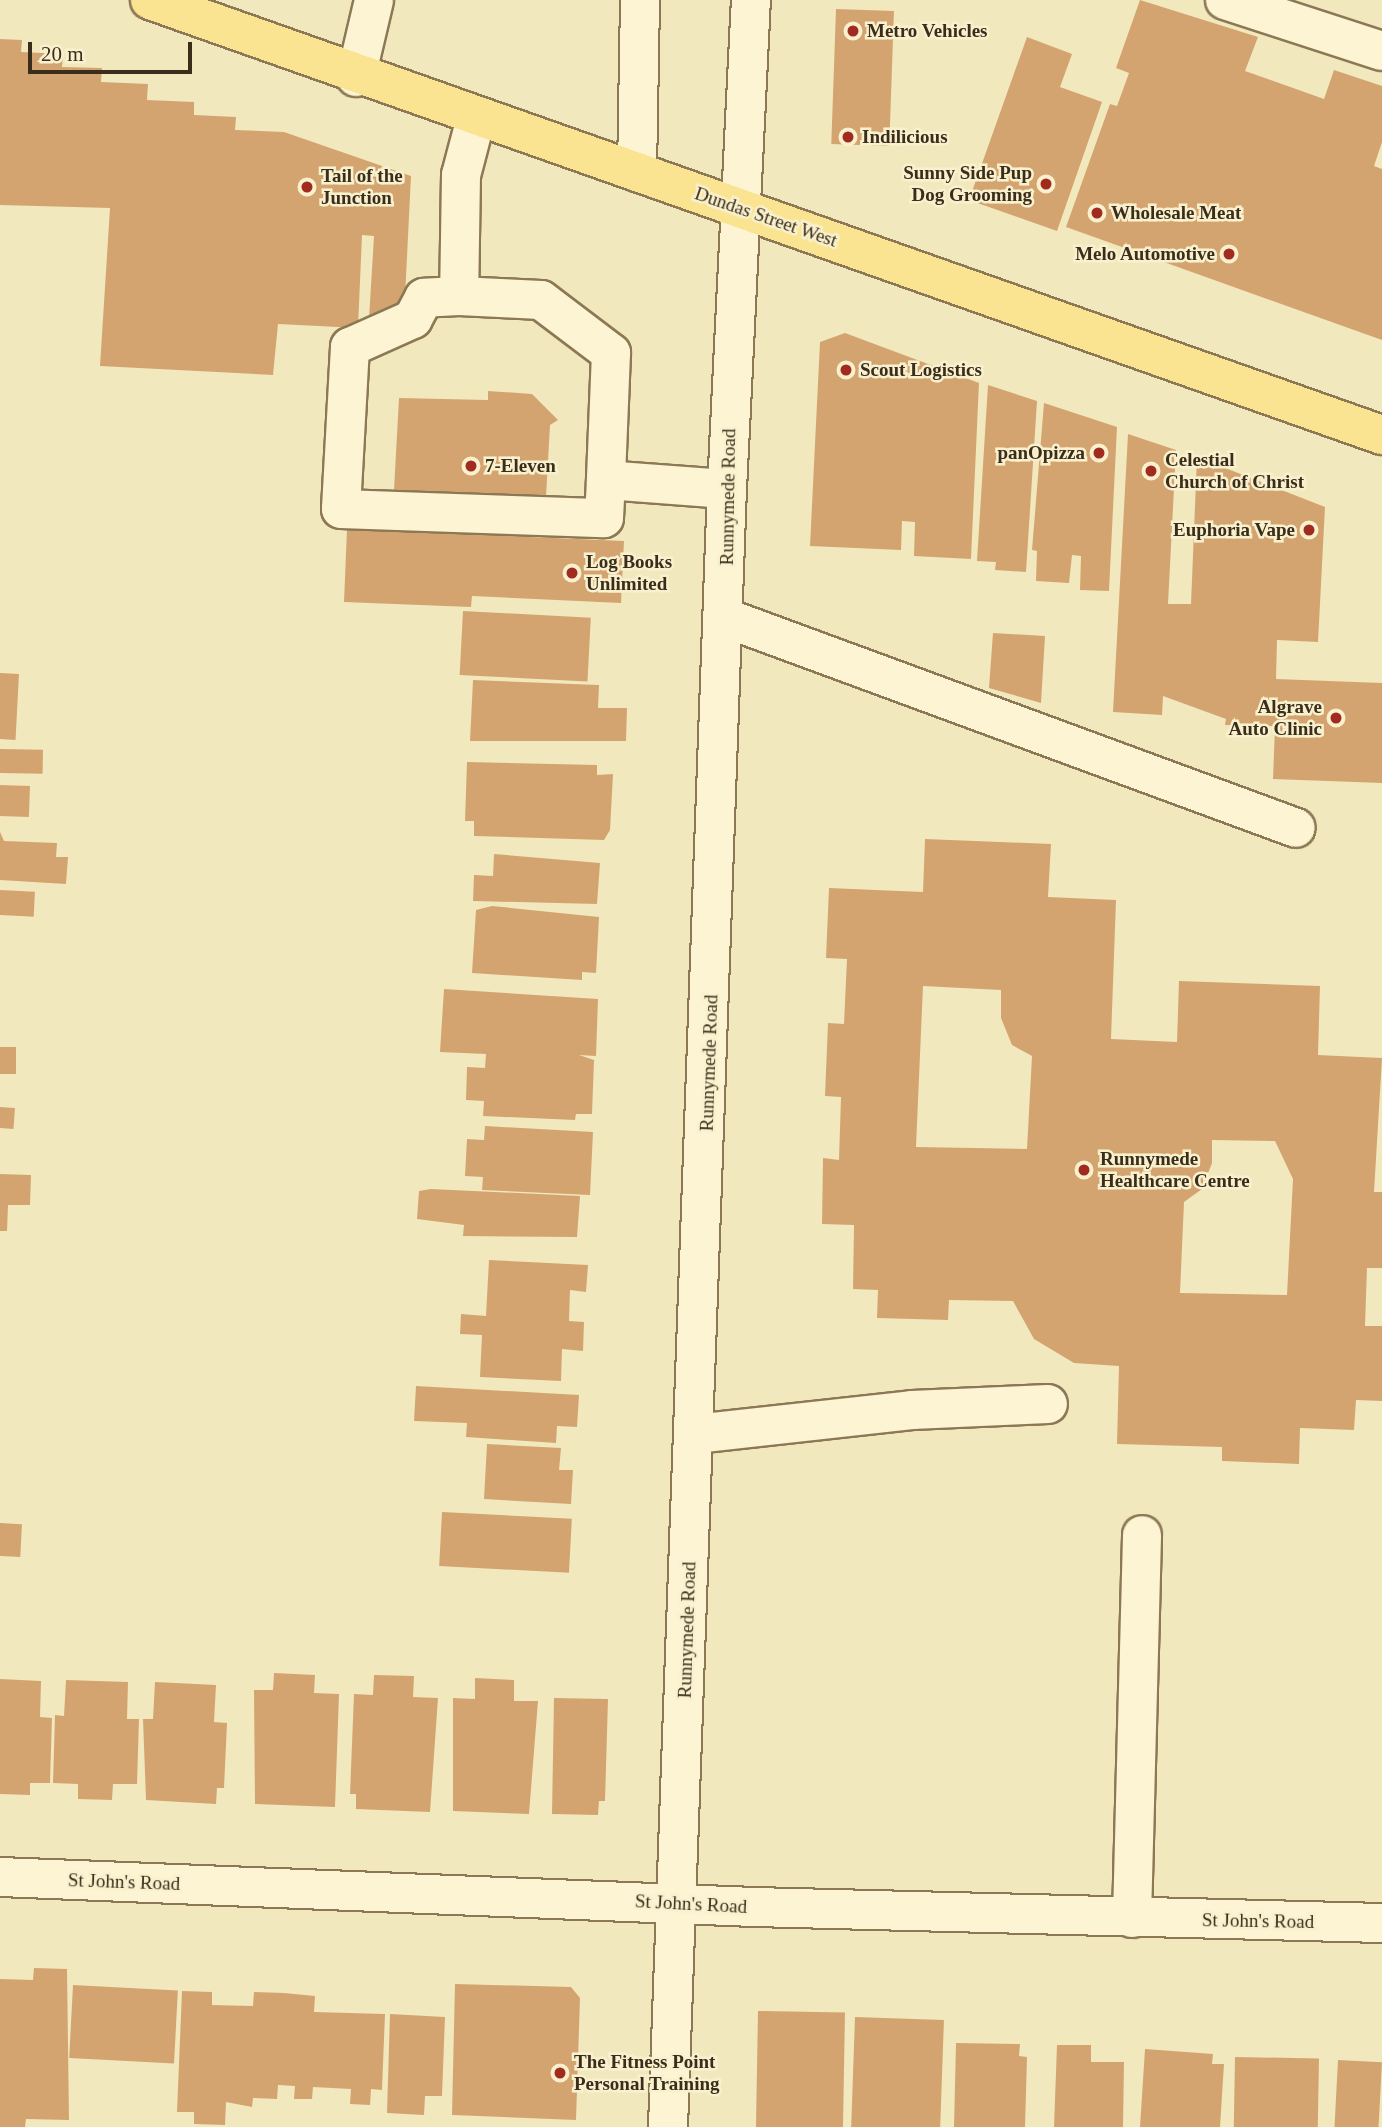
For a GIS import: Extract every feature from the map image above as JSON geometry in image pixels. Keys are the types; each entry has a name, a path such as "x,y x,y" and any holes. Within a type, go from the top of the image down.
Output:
{"main road":[{"name":"Dundas Street West","path":"150,0 356,77 637,172 1382,435"}],"street":[{"path":"356,77 374,0"},
{"path":"637,172 640,0"},
{"name":"Runnymede Road","path":"668,2127 726,618 727,489 751,0"},
{"path":"1225,0 1382,51"},
{"path":"459,296 461,175 476,118"},
{"path":"459,296 541,300 611,354 604,518 341,509 349,347 413,319 424,299 459,296"},
{"path":"606,480 727,489"},
{"path":"726,618 1296,828"},
{"path":"695,1434 912,1410 1048,1404"},
{"path":"1132,1918 1142,1535"},
{"name":"St John's Road","path":"0,1877 676,1903 1382,1923"}],"building":[{"path":"1140,0 1258,37 1245,71 1324,99 1334,70 1382,86 1382,142 1374,166 1382,169 1382,340 1066,227 1110,104 1117,106 1129,73 1116,68"},
{"path":"836,9 894,11 889,146 831,144"},
{"path":"1027,37 1072,54 1060,87 1102,102 1057,231 969,200"},
{"path":"0,39 22,40 21,52 63,54 62,67 102,68 101,82 148,84 147,100 194,102 194,115 236,117 235,130 284,132 411,176 404,318 369,319 374,236 362,235 358,328 278,324 273,375 100,366 110,208 0,205"},
{"path":"845,333 979,383 971,559 914,556 915,522 902,521 901,550 810,546 820,342"},
{"path":"988,385 1037,401 1026,572 995,570 996,562 977,561"},
{"name":"7-Eleven","path":"488,391 532,394 558,420 550,425 545,515 393,508 399,398 488,400"},
{"path":"1044,403 1117,427 1109,591 1080,590 1081,556 1072,555 1069,583 1036,581 1037,551 1032,550"},
{"path":"1128,434 1176,450 1168,604 1191,604 1197,457 1325,507 1318,642 1277,640 1276,679 1382,683 1382,783 1273,779 1275,726 1225,725 1226,719 1163,696 1162,715 1113,712"},
{"path":"347,529 624,541 621,603 472,596 471,607 344,602"},
{"path":"463,611 591,618 587,682 460,675"},
{"path":"993,633 1045,636 1041,703 989,688"},
{"path":"0,673 19,674 16,740 0,739"},
{"path":"473,680 599,685 598,708 627,708 626,741 470,741"},
{"path":"0,749 43,750 43,774 0,773"},
{"path":"467,762 597,765 597,775 613,774 610,830 604,840 474,836 474,821 465,821"},
{"path":"0,785 30,786 29,817 0,816"},
{"path":"0,832 4,841 57,843 56,857 68,857 66,884 0,880"},
{"name":"Runnymede Healthcare Centre","path":"925,839 1051,844 1048,897 1116,900 1111,1039 1177,1042 1179,981 1320,986 1318,1055 1382,1058 1374,1192 1382,1192 1382,1268 1367,1268 1365,1326 1382,1326 1382,1401 1356,1400 1354,1430 1300,1428 1299,1464 1222,1461 1222,1447 1117,1444 1119,1366 1074,1363 1034,1339 1013,1301 949,1300 948,1320 877,1318 878,1290 853,1289 854,1225 822,1224 823,1158 839,1160 841,1097 825,1096 828,1023 844,1024 847,959 826,958 829,888 923,892","holes":["923,986 1001,990 1001,1018 1012,1045 1032,1056 1027,1149 916,1147","1212,1140 1275,1141 1293,1179 1287,1295 1180,1293 1184,1202 1202,1189 1212,1163"]},
{"path":"494,854 600,863 597,904 473,901 474,875 493,876"},
{"path":"0,890 35,892 34,917 0,915"},
{"path":"492,906 599,917 596,973 582,972 582,980 472,973 476,910"},
{"path":"444,989 598,999 596,1056 579,1055 594,1060 592,1114 576,1114 575,1120 483,1116 484,1101 466,1100 467,1067 485,1068 486,1054 440,1052"},
{"path":"0,1047 16,1047 16,1074 0,1074"},
{"path":"0,1107 15,1108 13,1129 0,1128"},
{"path":"485,1126 593,1132 590,1195 482,1190 483,1177 465,1176 467,1139 484,1140"},
{"path":"0,1174 31,1175 30,1205 8,1205 7,1231 0,1231"},
{"path":"431,1189 580,1196 577,1237 463,1236 464,1225 417,1219 419,1191"},
{"path":"489,1260 588,1265 586,1292 570,1290 569,1321 584,1322 583,1351 562,1349 561,1381 480,1377 482,1335 460,1334 461,1314 486,1316"},
{"path":"416,1386 579,1395 577,1427 557,1426 556,1443 466,1437 467,1423 414,1421"},
{"path":"487,1444 561,1448 559,1470 573,1470 571,1504 484,1499"},
{"path":"442,1512 572,1519 569,1573 439,1566"},
{"path":"0,1523 22,1524 20,1557 0,1556"},
{"path":"274,1673 315,1675 314,1693 339,1694 335,1807 255,1804 254,1690 273,1690"},
{"path":"374,1675 414,1676 413,1697 438,1698 430,1812 356,1809 356,1794 350,1794 354,1694 373,1695"},
{"path":"475,1678 514,1680 514,1701 538,1701 529,1814 453,1811 453,1698 475,1699"},
{"path":"0,1679 41,1681 40,1717 52,1718 50,1783 30,1783 30,1795 0,1794"},
{"path":"66,1680 128,1682 127,1719 139,1719 137,1784 113,1784 112,1800 78,1799 78,1784 53,1783 55,1715 64,1716"},
{"path":"155,1682 216,1685 214,1722 227,1723 224,1788 217,1788 216,1804 146,1800 143,1719 153,1719"},
{"path":"554,1698 608,1699 605,1801 599,1801 598,1815 552,1814"},
{"path":"34,1968 67,1969 69,2120 26,2119 25,2127 0,2127 0,1979 33,1980"},
{"path":"455,1984 571,1987 580,1998 576,2120 452,2115"},
{"path":"73,1985 178,1990 174,2063 69,2058"},
{"path":"182,1991 212,1992 212,2005 253,2006 254,1992 284,1993 315,1996 314,2012 385,2014 382,2090 371,2089 370,2105 350,2104 351,2089 313,2087 312,2099 294,2099 295,2086 278,2085 277,2099 253,2098 252,2107 226,2102 225,2125 194,2124 194,2112 177,2112"},
{"path":"758,2011 845,2013 843,2127 756,2127"},
{"path":"390,2014 445,2017 442,2096 425,2096 424,2115 387,2113"},
{"path":"855,2017 944,2020 940,2127 851,2127"},
{"path":"956,2043 1020,2044 1019,2056 1027,2057 1025,2127 954,2127"},
{"path":"1057,2045 1091,2045 1091,2062 1124,2062 1123,2127 1054,2127"},
{"path":"1145,2049 1213,2054 1212,2064 1224,2064 1220,2127 1140,2127"},
{"path":"1235,2057 1319,2058 1318,2127 1234,2127"},
{"path":"1338,2060 1382,2062 1379,2127 1334,2127"}],"place":[{"name":"Metro Vehicles","path":"853,31"},
{"name":"Indilicious","path":"848,137"},
{"name":"Sunny Side Pup Dog Grooming","path":"1046,184"},
{"name":"Tail of the Junction","path":"307,187"},
{"name":"Wholesale Meat","path":"1097,213"},
{"name":"Melo Automotive","path":"1229,254"},
{"name":"Scout Logistics","path":"846,370"},
{"name":"panOpizza","path":"1099,453"},
{"name":"7-Eleven","path":"471,466"},
{"name":"Celestial Church of Christ","path":"1151,471"},
{"name":"Euphoria Vape","path":"1309,530"},
{"name":"Log Books Unlimited","path":"572,573"},
{"name":"Algrave Auto Clinic","path":"1336,718"},
{"name":"Runnymede Healthcare Centre","path":"1084,1170"},
{"name":"The Fitness Point Personal Training","path":"560,2073"}]}
